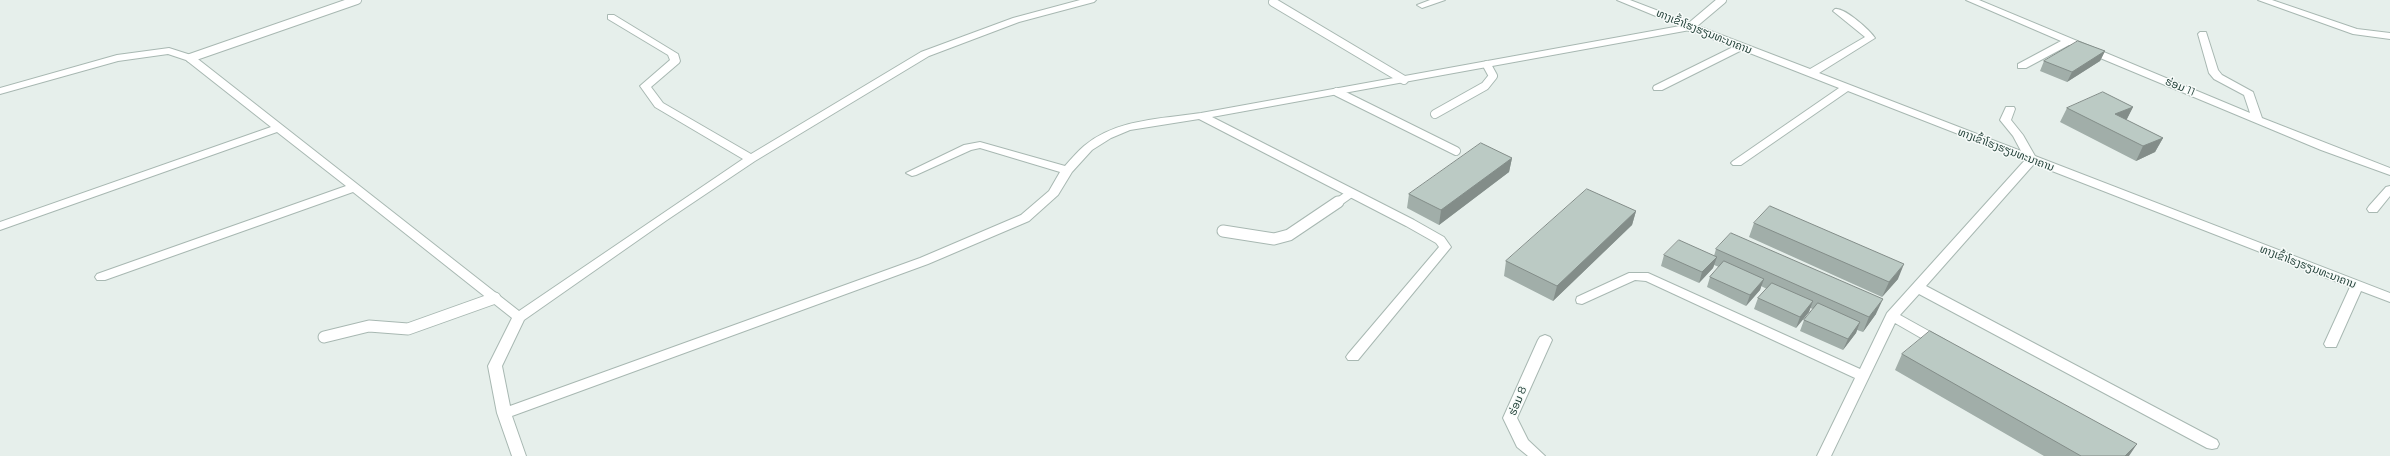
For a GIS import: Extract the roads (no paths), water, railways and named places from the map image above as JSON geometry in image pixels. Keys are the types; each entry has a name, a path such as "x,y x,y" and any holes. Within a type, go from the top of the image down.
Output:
{"street":[{"path":"519,456 504,413 496,366 519,317 663,217 751,159 925,54 1016,20 1091,0"},
{"path":"1422,5 1440,0"},
{"name":"ທາງເຂົ້າໂຮງຮຽນທະນາຄານ","path":"1622,0 2031,160 2390,298"},
{"name":"ຮ່ອມ 11","path":"1971,0 2257,119 2390,172"},
{"path":"2263,0 2356,32 2390,36"},
{"path":"1810,74 1870,38 1867,32 1838,11"},
{"path":"611,17 673,54 675,61 671,66 645,86 659,105 751,159"},
{"path":"504,413 924,261 1025,218 1041,206 1054,193 1067,170 1088,148 1107,136 1126,127 1201,116 1337,92 1690,27"},
{"path":"2202,34 2213,71 2218,77 2243,89 2249,94 2257,119"},
{"path":"2022,66 2070,40"},
{"path":"1658,88 1740,47"},
{"path":"0,91 117,58 169,51 190,58 519,317"},
{"path":"1737,163 1846,88"},
{"path":"1824,456 1892,316 2031,160 2018,135 2005,120 2010,109"},
{"path":"1201,116 1440,240 1445,247 1353,357"},
{"path":"0,226 280,128"},
{"path":"912,173 968,147 980,145 1067,170"},
{"path":"101,277 355,187"},
{"path":"2373,209 2390,189"},
{"path":"1582,300 1633,276 1648,277 1863,376"},
{"path":"2331,344 2357,286"},
{"path":"1917,287 2212,444"},
{"path":"1892,316 1954,350"},
{"name":"ຮ່ອມ 8","path":"1538,456 1522,443 1510,418 1545,340"}],"lane":[{"path":"190,58 357,0"},
{"path":"1690,27 1722,0"},
{"path":"1273,2 1404,80"},
{"path":"1435,114 1485,86 1492,76 1487,65"},
{"path":"1337,92 1456,151"},
{"path":"1223,231 1274,239 1289,235 1351,193"},
{"path":"324,337 369,326 408,329 495,298"}]}
